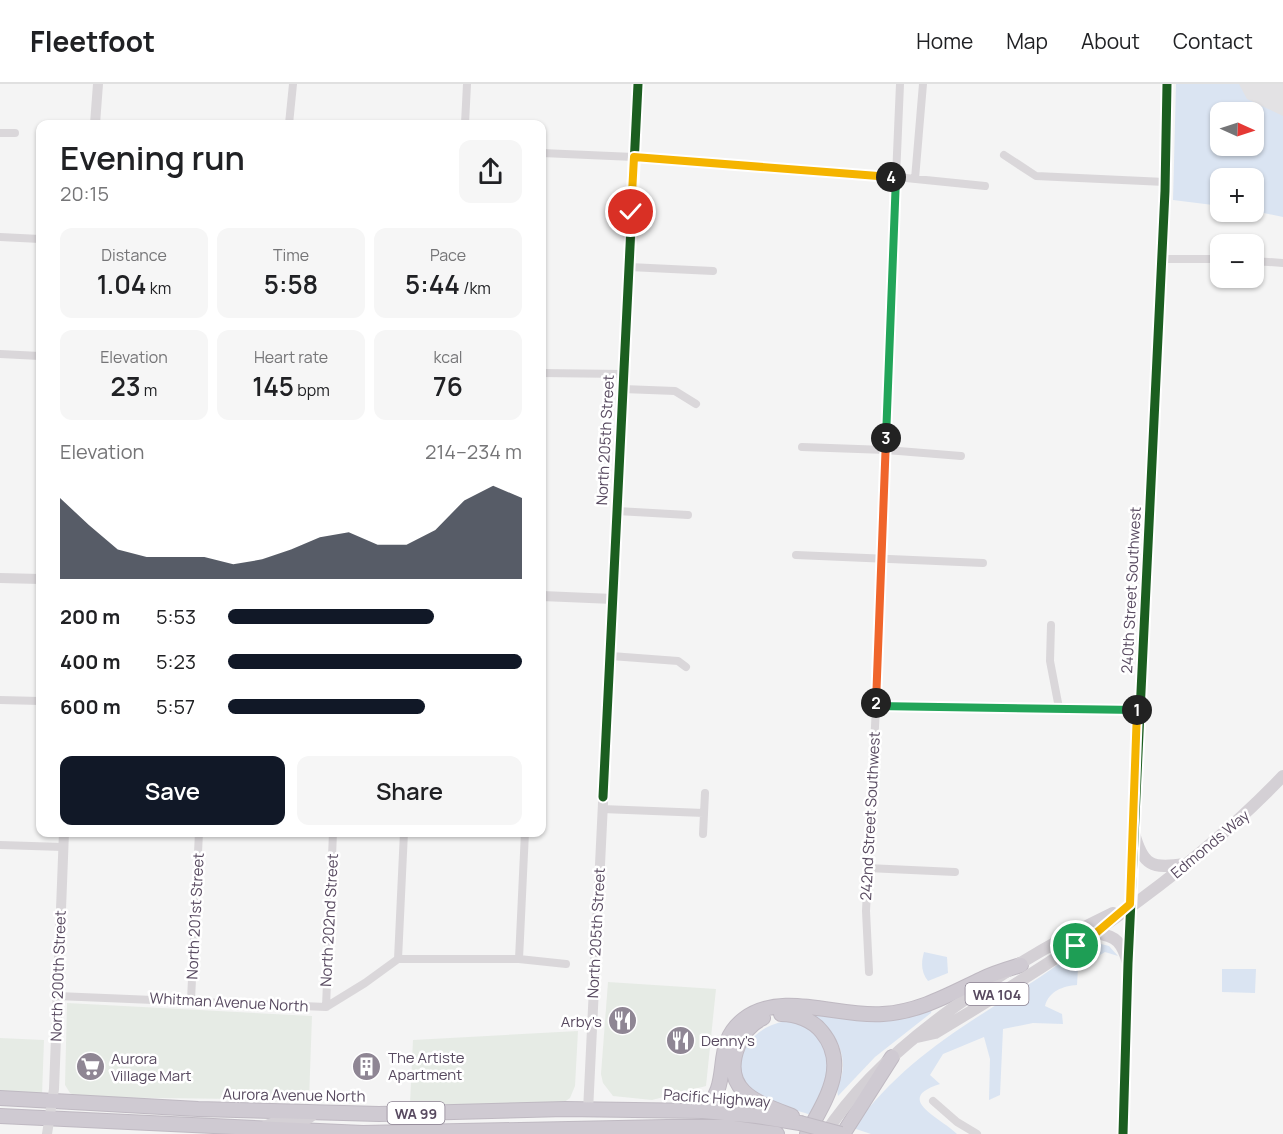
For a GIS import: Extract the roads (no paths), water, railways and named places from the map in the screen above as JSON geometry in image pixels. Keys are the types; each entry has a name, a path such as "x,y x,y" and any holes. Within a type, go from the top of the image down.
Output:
{"highway":[{"path":"703,1112 716,1100 718,1094 727,1040 735,1028 756,1012 770,1007 784,1006 847,1014 886,1014 931,1003 982,978 1021,965"},
{"path":"783,1014 802,1018 820,1029 832,1047 836,1064 832,1084 804,1129 793,1116 754,1101 744,1093 733,1073 736,1050 741,1037 749,1027 763,1018 783,1014"},
{"path":"842,1134 892,1058"},
{"name":"Aurora Avenue North","path":"0,1098 315,1112 588,1111"},
{"name":"Pacific Highway","path":"588,1111 703,1112 748,1115 804,1129 842,1134"},
{"name":"WA 99","path":"0,1116 260,1130 363,1133 586,1131"},
{"name":"Pacific Highway","path":"586,1131 726,1127 777,1134"}],"main road":[{"name":"Edmonds Way","path":"917,1037 935,1033 1096,933 1130,904 1189,864 1242,818 1283,776"},
{"path":"1134,834 1139,851 1149,863 1166,867 1189,864"},
{"name":"Edmonds Way","path":"825,1134 844,1106 926,1027 1021,965 1130,904"},
{"path":"1096,933 1114,937 1120,942 1128,963"},
{"name":"North 205th Street","path":"586,1131 588,1111"},
{"path":"260,1130 274,1122 304,1122 315,1112"}],"street":[{"path":"95,120 98,84"},
{"path":"290,120 293,84"},
{"path":"465,120 467,84"},
{"name":"North 205th Street","path":"588,1111 638,84"},
{"name":"242nd Street Southwest","path":"869,972 866,911 867,868 876,706 900,84"},
{"path":"915,179 923,84"},
{"name":"240th Street Southwest","path":"1123,1134 1130,904 1162,259 1167,84"},
{"path":"0,133 15,133"},
{"path":"546,153 634,157 985,186"},
{"path":"1004,155 1036,176 1165,182"},
{"path":"0,237 36,239"},
{"path":"1162,259 1210,259"},
{"path":"1264,262 1283,263"},
{"path":"629,267 713,271"},
{"path":"0,354 36,356"},
{"path":"546,373 623,374"},
{"path":"623,388 675,391 696,404"},
{"path":"802,447 961,456"},
{"path":"617,511 688,515"},
{"path":"796,555 983,563"},
{"path":"0,578 36,579"},
{"path":"546,596 613,599"},
{"path":"1051,625 1050,661 1059,708"},
{"path":"611,656 678,661 686,667"},
{"path":"0,700 36,701"},
{"path":"876,706 1139,710"},
{"path":"703,834 705,793"},
{"path":"602,809 704,813"},
{"name":"North 200th Street","path":"47,1134 53,1101 64,837"},
{"name":"North 201st Street","path":"191,1000 199,837"},
{"name":"North 202nd Street","path":"326,1006 333,837"},
{"path":"404,837 398,959 519,959 566,964"},
{"path":"519,959 525,837"},
{"path":"0,845 63,847"},
{"path":"867,868 955,872"},
{"name":"Whitman Avenue North","path":"57,996 326,1006 365,983 398,959"},
{"path":"933,1101 957,1122 977,1134"},
{"name":"North 200th Street","path":"51,1119 55,1134"}],"place":[{"name":"Arby's","path":"623,1021"},
{"name":"Denny's","path":"680,1040"},
{"name":"The Artiste Apartment","path":"367,1066"},
{"name":"Aurora Village Mart","path":"90,1067"}]}
